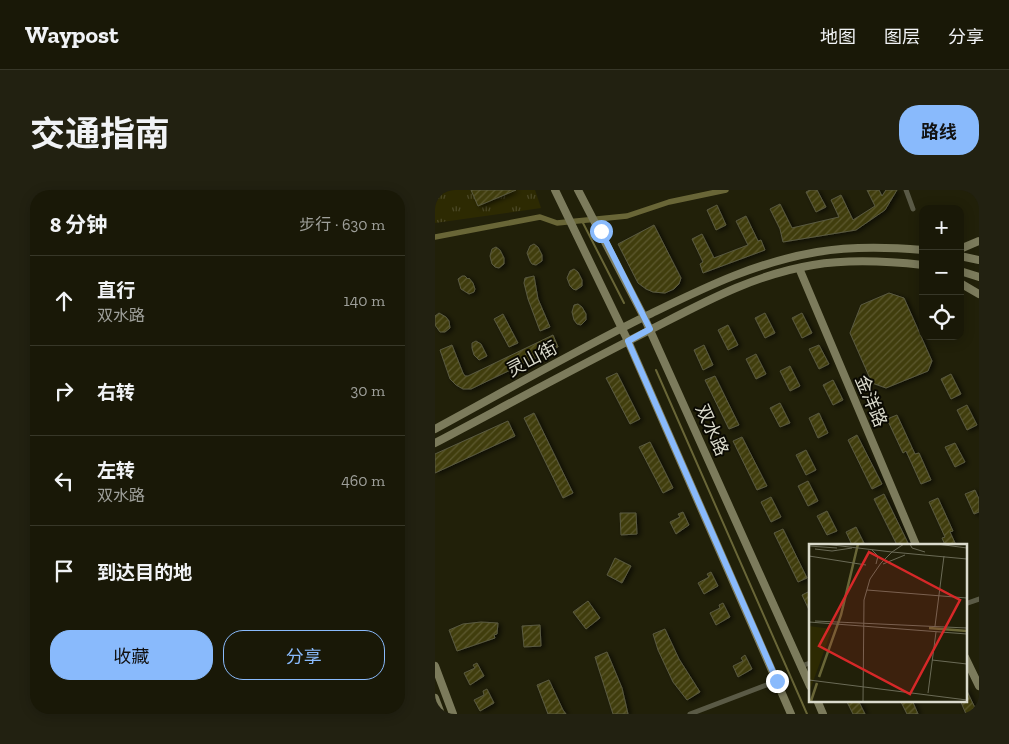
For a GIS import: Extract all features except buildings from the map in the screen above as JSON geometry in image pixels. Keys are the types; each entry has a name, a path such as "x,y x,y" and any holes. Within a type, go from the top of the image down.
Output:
{"main road":[{"path":"555,190 628,341 791,714"},
{"name":"双水路","path":"579,190 645,317 809,684"},
{"path":"964,248 979,242"},
{"name":"灵山街","path":"435,429 622,328 735,274 773,262 817,252 862,247 919,250"},
{"path":"964,257 979,260"},
{"name":"灵山街","path":"435,443 650,329 748,282 815,264 857,261 898,263"},
{"path":"898,263 919,266"},
{"path":"898,263 919,270"},
{"name":"金洋路","path":"799,268 916,544"},
{"path":"964,272 979,276"},
{"path":"964,286 979,294"},
{"path":"967,661 979,686"},
{"path":"435,666 453,714"},
{"path":"435,698 441,714"},
{"path":"818,702 823,714"}],"street":[{"path":"906,190 913,209"},
{"path":"967,603 979,599"},
{"path":"801,666 809,663"},
{"path":"690,714 777,681"}],"green space":[{"path":"435,190 535,190 541,208 435,223"}],"waterway":[{"path":"435,237 540,217 557,223 627,216 669,202 726,190"},
{"path":"582,221 624,303"},
{"path":"656,370 807,714"}],"route":[{"path":"601,231 650,329 628,341 777,681"}]}
